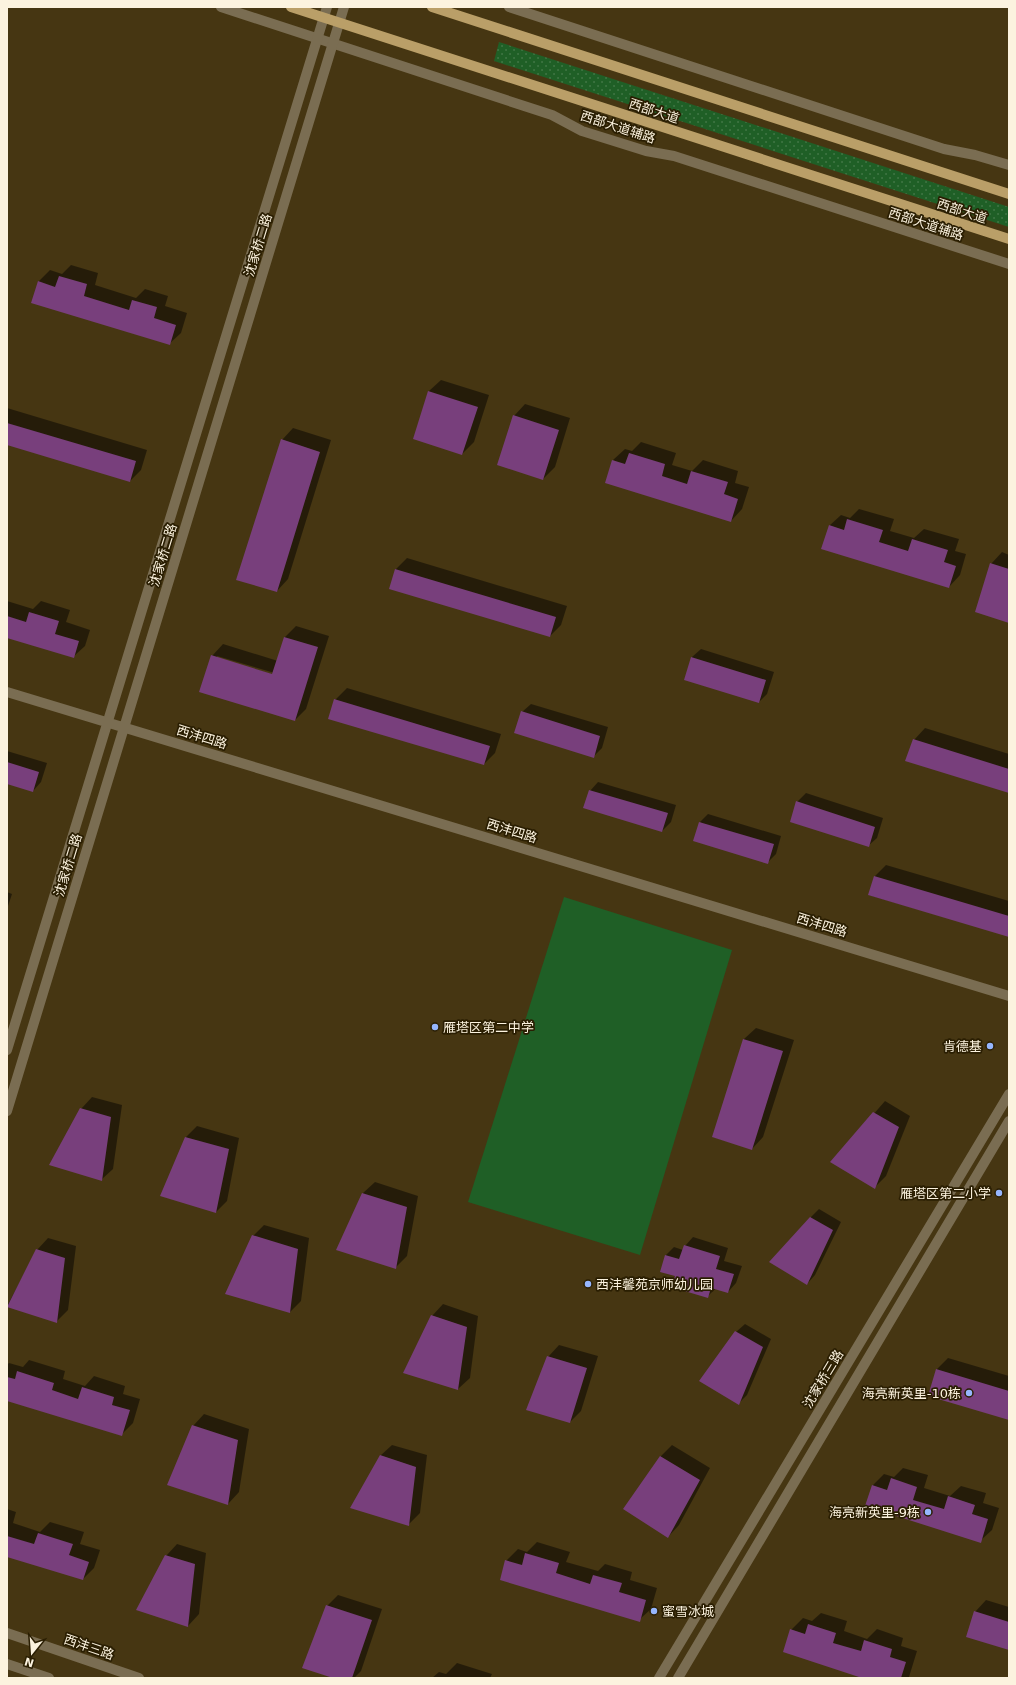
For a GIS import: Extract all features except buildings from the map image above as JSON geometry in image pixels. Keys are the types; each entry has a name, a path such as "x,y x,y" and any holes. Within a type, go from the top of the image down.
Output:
{"main road":[{"name":"西部大道","path":"291,7 1009,239"},
{"path":"432,7 1009,194"}],"street":[{"name":"西部大道辅路","path":"221,7 552,114 582,131 646,151 674,156 1009,264"},
{"name":"沈家桥二路","path":"7,1050 327,7"},
{"name":"沈家桥二路","path":"7,1111 334,44 344,7"},
{"path":"509,7 944,149 975,154 1009,165"},
{"name":"西沣四路","path":"7,692 1009,996"},
{"name":"沈家桥三路","path":"659,1678 1009,1094"},
{"path":"678,1678 1009,1120"},
{"name":"西沣三路","path":"7,1633 139,1678"},
{"path":"7,1664 49,1678"}],"green space":[{"path":"499,42 1009,207 1009,227 494,61"},
{"path":"564,897 732,950 640,1255 468,1202"}],"place":[{"name":"雁塔区第二中学","path":"435,1027"},
{"name":"肯德基","path":"990,1046"},
{"name":"雁塔区第二小学","path":"999,1193"},
{"name":"西沣馨苑京师幼儿园","path":"588,1284"},
{"name":"海亮新英里-10栋","path":"969,1393"},
{"name":"海亮新英里-9栋","path":"928,1512"},
{"name":"蜜雪冰城","path":"654,1611"}]}
